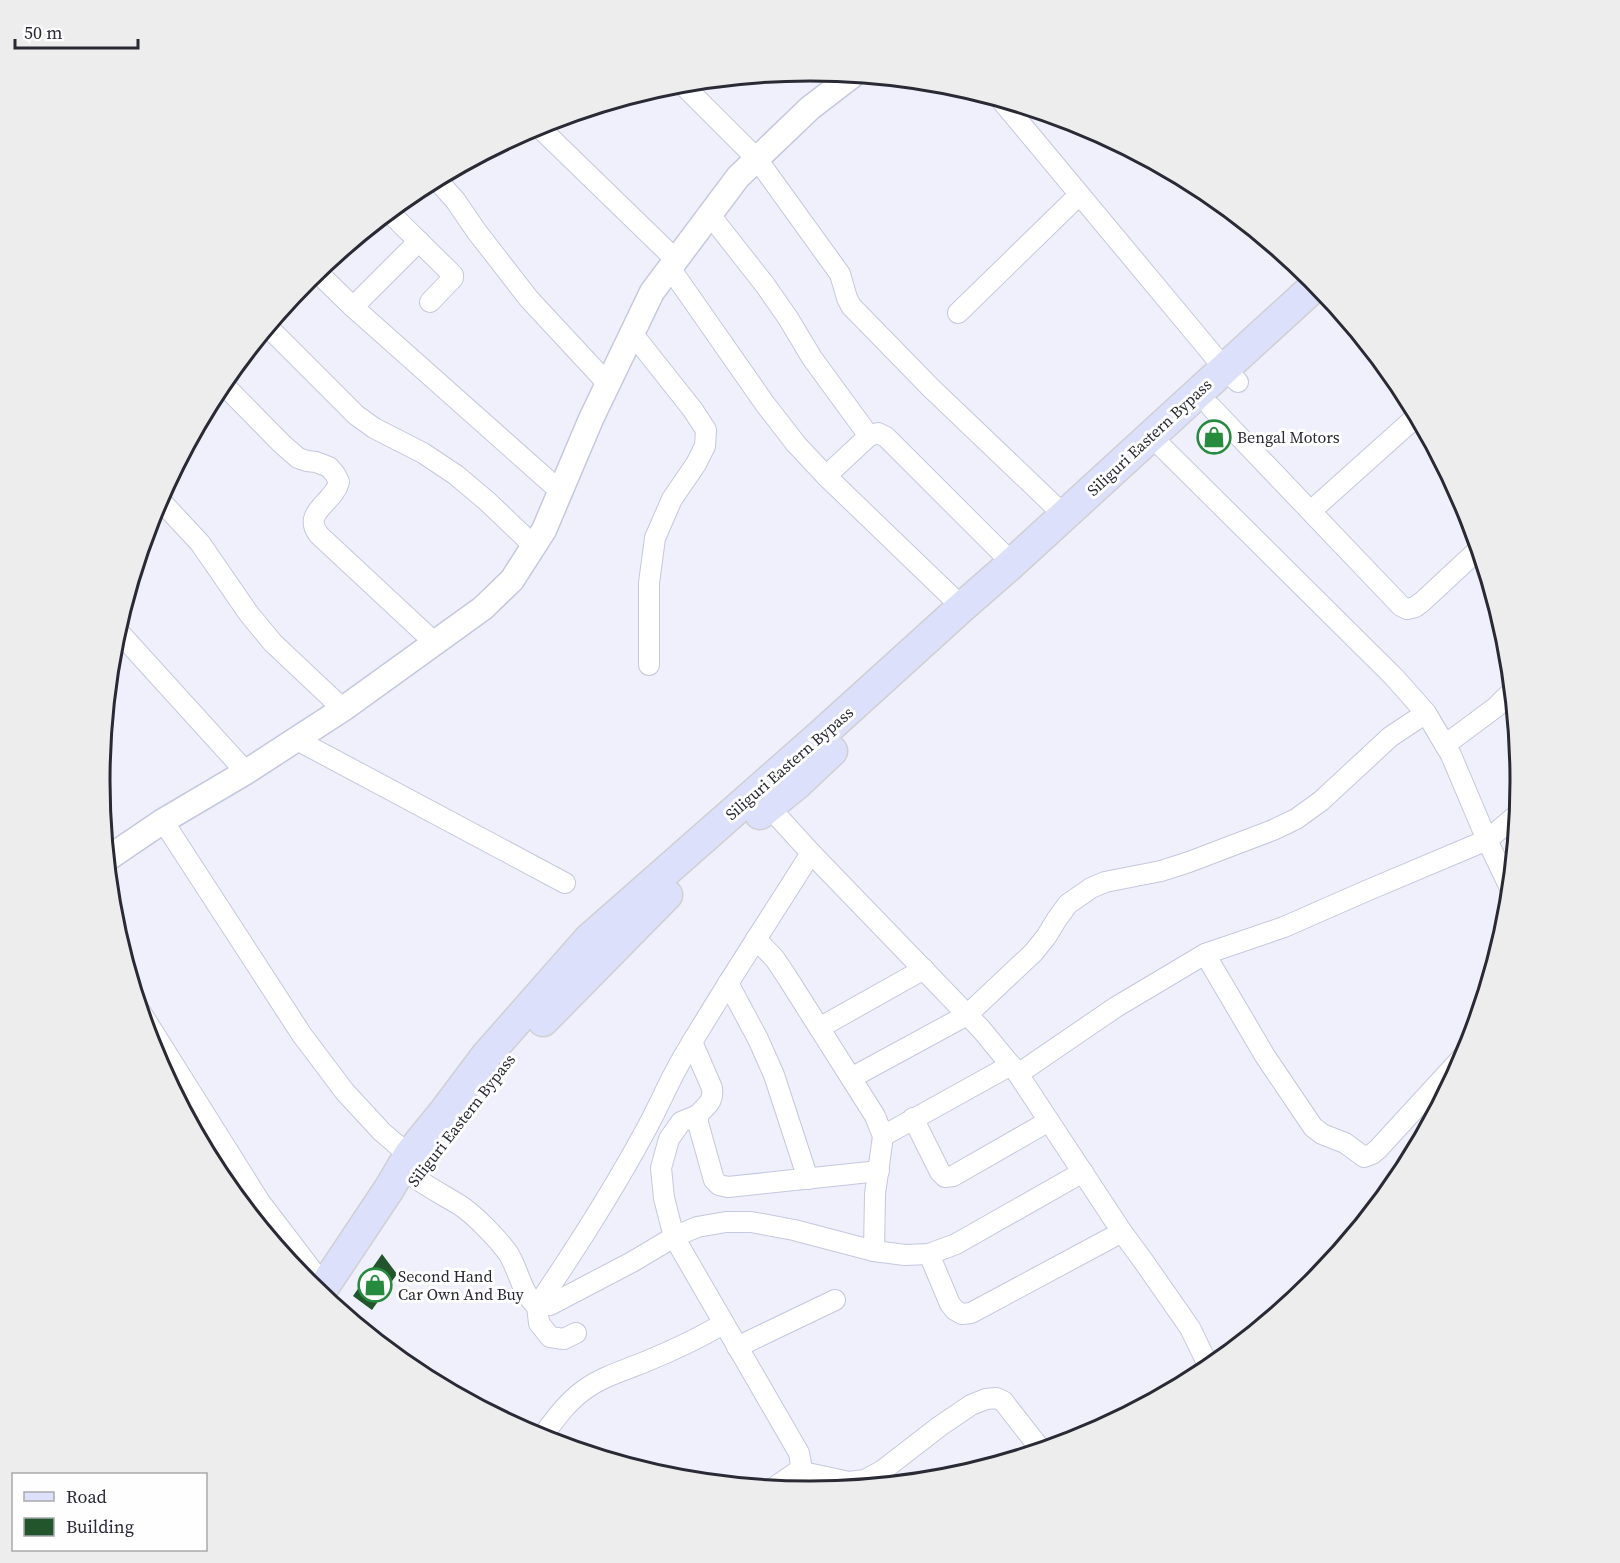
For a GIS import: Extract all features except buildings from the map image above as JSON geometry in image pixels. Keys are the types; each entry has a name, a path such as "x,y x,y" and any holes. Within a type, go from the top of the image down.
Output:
{"main road":[{"name":"Siliguri Eastern Bypass","path":"762,799 797,784 1231,375 1310,291"},
{"name":"Siliguri Eastern Bypass","path":"328,1290 389,1189 411,1166 444,1112 486,1056 659,889 762,799 823,734 1064,515 1157,443 1211,407 1231,375 1322,304"}],"street":[{"path":"113,855 163,821 246,772 343,709 483,608 512,580 544,530 608,384 652,292 738,177 810,108 844,82"},
{"path":"689,91 757,159 840,274 851,306 931,388 1064,515"},
{"path":"1016,112 1079,195 1231,375"},
{"path":"545,133 673,264 771,412 796,444 826,476 962,607"},
{"path":"442,186 529,299 608,384"},
{"path":"958,313 1079,195"},
{"path":"710,215 765,285 812,358 869,436"},
{"path":"395,218 453,275 453,278 430,302"},
{"path":"353,307 419,241"},
{"path":"323,278 560,492"},
{"path":"273,332 356,415 374,428 423,453 456,476 488,502 534,546"},
{"path":"632,333 706,430 705,446 696,464 672,499 655,538 649,583 650,665"},
{"path":"229,390 298,458 329,467 335,474 339,483 337,490 315,513 313,528 435,643"},
{"path":"1211,407 1401,606 1407,609 1422,602 1473,555"},
{"path":"1311,511 1411,421"},
{"path":"826,476 869,436 878,433 886,437 1012,563"},
{"path":"1157,443 1394,677 1426,713 1448,750 1468,796"},
{"path":"166,507 200,543 249,614 273,643 343,709"},
{"path":"124,638 246,772"},
{"path":"1448,750 1506,697"},
{"path":"851,1078 967,1015 1033,953 1068,904 1091,888 1105,882 1189,862 1296,819 1321,801 1390,737 1426,713"},
{"path":"297,740 566,883"},
{"path":"1448,750 1504,876"},
{"path":"762,799 967,1015 1014,1070 1122,1232 1190,1328 1205,1359"},
{"path":"163,821 302,1035 345,1092 439,1195 460,1205 500,1244 509,1255 529,1299 537,1306 550,1305 559,1301 674,1237 697,1227 726,1222 751,1222 794,1230 874,1251 905,1255 929,1254 956,1244 1083,1172"},
{"path":"883,1136 1014,1070 1205,954 1284,927 1487,840 1509,821"},
{"path":"576,1333 564,1339 550,1337 539,1323 537,1306 610,1194 645,1132 683,1056 811,853"},
{"path":"756,939 775,959 875,1116 883,1136 875,1194 874,1251"},
{"path":"1205,954 1265,1056 1313,1127 1322,1134 1345,1143 1364,1157 1378,1149 1445,1076"},
{"path":"819,1028 924,969"},
{"path":"728,983 774,1075 808,1179"},
{"path":"692,1042 712,1088 713,1096 709,1104 698,1115 681,1122 669,1139 661,1168 664,1198 674,1237 799,1453 801,1464 798,1471 783,1481"},
{"path":"161,1044 260,1202 305,1266"},
{"path":"698,1115 698,1124 714,1180 719,1185 728,1188 879,1171"},
{"path":"913,1119 940,1172 945,1177 953,1176 1049,1121"},
{"path":"929,1254 950,1304 962,1314 970,1313 1122,1232"},
{"path":"737,1347 835,1300"},
{"path":"546,1431 583,1390 609,1375 698,1339 723,1324"},
{"path":"865,1480 883,1470 963,1410 986,1399 996,1398 1003,1401 1037,1444"},
{"path":"798,1471 845,1481"}],"place":[{"name":"Bengal Motors","path":"1214,437"},
{"name":"Second Hand Car Own And Buy","path":"375,1285"}]}
